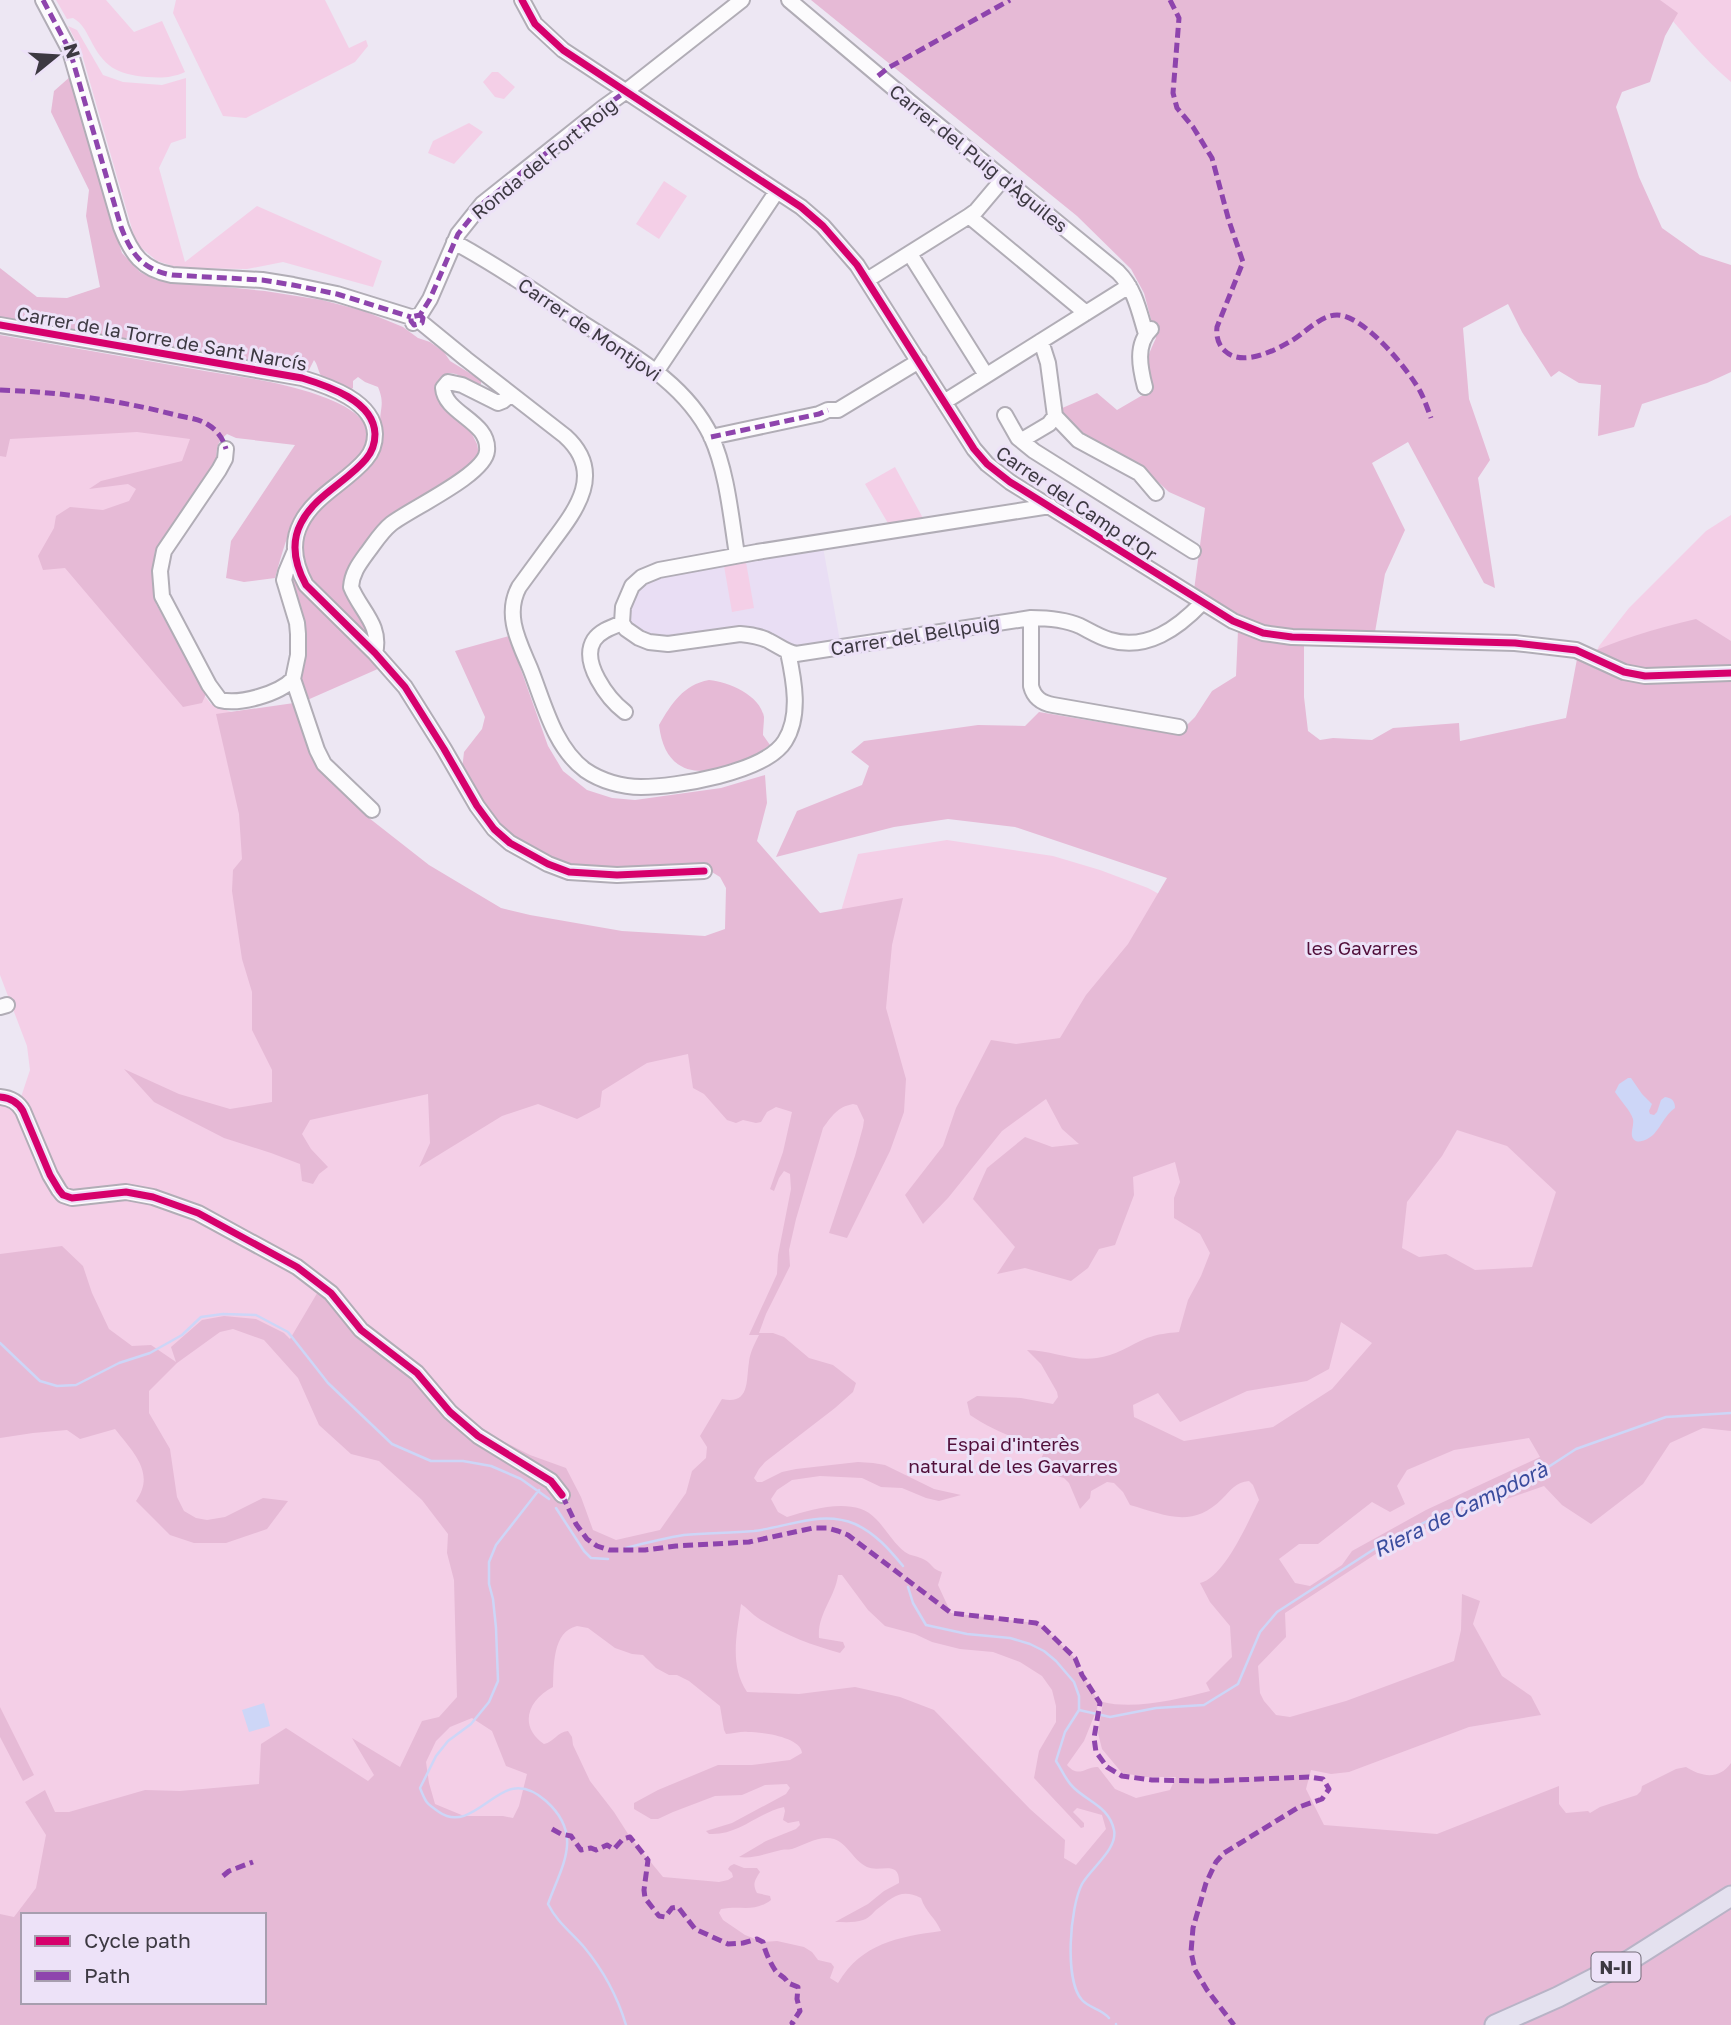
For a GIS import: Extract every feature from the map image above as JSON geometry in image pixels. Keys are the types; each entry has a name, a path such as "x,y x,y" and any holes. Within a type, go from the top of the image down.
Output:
{"highway":[{"name":"N-II","path":"1495,2025 1630,1960 1731,1896"}],"street":[{"path":"43,0 71,51 121,227 133,253 142,262 165,274 262,280 313,289 418,318 575,445 582,458 584,478 575,512 519,587 513,610 515,632 561,746 576,761 596,776 611,782 640,787 713,778 761,761 784,743 792,727 794,693 788,652"},
{"name":"Ronda del Fort Roig","path":"418,318 430,299 454,242 482,204 625,92 553,43 535,24 522,0"},
{"path":"625,92 742,0"},
{"name":"Carrer del Puig d'Àguiles","path":"789,0 1118,272 1129,285 1149,331 1142,340 1140,353 1145,387"},
{"name":"Carrer del Camp d'Or","path":"625,92 801,207 823,226 847,252 867,281 974,449 987,464 1010,482 1233,621 1263,633 1292,637 1515,643 1576,650 1624,672 1645,676 1731,673"},
{"path":"867,281 976,211 1003,179"},
{"path":"656,372 777,191"},
{"path":"969,216 1086,313"},
{"name":"Carrer de Montjovi","path":"454,242 656,372 692,407 711,437 725,482 737,555"},
{"path":"910,254 986,375"},
{"path":"944,402 1129,285"},
{"name":"Carrer de la Torre de Sant Narcís","path":"0,325 302,378 326,386 356,402 368,414 375,437 372,450 365,461 307,512 295,539 294,553 285,580 299,634 293,680"},
{"path":"1041,341 1048,363 1055,416 1078,440 1139,473 1157,493"},
{"path":"711,437 838,410 919,361"},
{"path":"375,653 376,632 351,587 352,577 358,566 387,527 471,473 484,461 487,452 482,431 446,399 443,387 448,382 456,382 498,403 511,394"},
{"path":"1005,415 1018,438 1034,451 1193,551"},
{"path":"1022,440 1049,424 1055,416"},
{"path":"226,449 225,459 219,470 164,551 160,571 162,596 220,700 232,701 266,695 293,680 324,764 372,810"},
{"path":"625,712 607,695 601,685 590,648 596,637 622,623 622,607 628,592 642,577 659,569 737,555 1049,506"},
{"path":"294,553 306,585 375,653 414,699 477,806 494,829 510,843 569,872 617,875 704,871"},
{"name":"Carrer del Bellpuig","path":"622,623 639,638 659,643 740,634 768,640 788,652 805,653 1031,618 1069,622 1109,640 1129,644 1164,634 1202,603"},
{"path":"1031,618 1031,686 1040,701 1179,727"},
{"path":"0,1097 19,1104 50,1175 63,1195 72,1198 126,1192 153,1197 198,1213 297,1267 331,1293 367,1335 417,1373 450,1412 468,1428 489,1444 551,1481 562,1495"}],"shaded area":[{"path":"823,547 840,641 803,647 787,645 754,627 671,638 656,637 639,631 630,621 628,606 633,592 654,576"}],"green space":[{"path":"56,0 106,0 134,32 162,21 185,72 166,77 147,77 119,71 106,63 81,25 73,18 67,19"},
{"path":"176,0 325,0 349,48 366,40 368,46 355,62 246,118 223,116 173,13"},
{"path":"811,0 1660,0 1678,13 1665,36 1650,82 1622,92 1616,107 1639,177 1662,228 1700,255 1731,265 1731,372 1707,383 1642,404 1634,427 1598,436 1601,385 1579,383 1559,371 1551,377 1522,332 1508,304 1463,328 1469,399 1490,460 1478,478 1495,588 1484,583 1408,442 1372,463 1405,530 1385,574 1375,632 1302,630 1248,620 1221,608 1194,590 1205,508 1169,492 1143,468 1072,430 1060,409 1097,393 1117,410 1152,392 1147,365 1156,338 1144,293 1131,269 1077,216"},
{"path":"1656,0 1731,0 1731,82 1692,43"},
{"path":"68,26 77,30 103,75 123,82 162,85 186,78 186,138 171,143 159,168 185,262 257,206 382,261 373,287 283,262 247,269 179,268 157,261 139,246 81,51"},
{"path":"492,72 498,72 515,87 504,99 495,97 483,82"},
{"path":"71,76 122,253 140,272 156,280 265,291 322,300 364,311 430,342 444,352 450,361 481,380 479,385 449,373 442,377 436,388 441,405 471,432 479,454 476,460 449,481 381,524 348,568 345,579 369,632 360,631 319,590 307,571 302,548 307,525 314,513 359,477 376,455 382,405 378,387 358,377 349,391 322,377 314,360 305,372 0,320 0,268 37,297 67,298 100,287 86,216 89,190 51,112 54,91"},
{"path":"469,123 483,132 454,164 428,153 433,141"},
{"path":"664,181 687,196 659,239 636,224"},
{"path":"0,335 286,386 333,401 363,421 367,436 359,457 315,493 301,509 287,538 275,578 244,582 226,578 231,541 295,445 236,438 227,434 218,447 217,463 155,550 153,573 156,604 206,694 202,703 183,707 65,568 43,570 38,556 54,528 56,516 70,507 103,510 129,501 136,489 128,484 89,489 101,481 182,461 190,439 137,432 10,439 6,457 0,456"},
{"name":"Espai d'interès natural de les Gavarres","path":"0,415 202,426 148,567 154,600 201,691 211,704 234,713 307,759 398,848 529,925 630,957 841,911 858,854 947,840 1053,856 1100,870 1148,888 1168,899 1459,962 1599,646 1629,608 1706,531 1731,515 1731,2025 0,2025 0,1101 21,1097 30,1070 27,1046 0,975"},
{"path":"895,467 924,520 889,525 865,484"},
{"path":"746,562 754,608 732,612 724,566"},
{"path":"296,578 380,668 305,701 301,676 305,642 302,613 290,581"},
{"name":"les Gavarres","path":"1696,619 1731,641 1731,1431 1703,1428 1670,1443 1643,1484 1591,1524 1562,1505 1544,1486 1438,1523 1382,1550 1285,1613 1286,1637 1258,1666 1260,1693 1276,1715 1290,1717 1346,1701 1454,1661 1461,1630 1462,1594 1480,1601 1473,1624 1502,1676 1531,1696 1541,1715 1469,1727 1349,1772 1331,1774 1311,1770 1306,1789 1324,1825 1437,1834 1559,1786 1559,1804 1566,1813 1590,1813 1637,1795 1642,1786 1676,1769 1686,1767 1710,1775 1721,1772 1731,1763 1731,2025 0,2025 0,1914 14,1917 36,1888 46,1835 25,1802 45,1790 55,1812 69,1812 145,1790 180,1791 259,1784 261,1744 286,1728 368,1781 374,1775 352,1738 400,1767 422,1721 439,1717 457,1697 454,1580 447,1553 448,1534 422,1500 379,1461 351,1454 319,1425 298,1378 264,1340 233,1329 220,1332 177,1363 149,1391 149,1413 170,1449 177,1497 184,1511 196,1518 207,1520 225,1517 263,1498 288,1501 267,1529 226,1543 194,1543 170,1535 136,1501 142,1491 143,1472 135,1455 115,1429 80,1439 67,1430 0,1438 0,1254 62,1246 83,1266 109,1329 132,1346 151,1345 176,1362 171,1347 202,1320 224,1316 256,1319 284,1333 290,1339 319,1290 413,1374 473,1437 487,1433 530,1455 566,1468 581,1497 593,1530 616,1540 660,1530 686,1493 692,1471 706,1458 707,1447 700,1436 722,1399 738,1398 745,1390 750,1355 759,1335 749,1335 777,1274 778,1255 791,1189 790,1174 784,1171 774,1191 770,1189 783,1152 792,1112 776,1107 767,1112 761,1122 743,1120 736,1123 727,1120 704,1094 693,1088 688,1054 647,1063 602,1091 600,1107 577,1119 538,1104 502,1116 419,1167 430,1143 428,1094 310,1120 302,1134 311,1149 328,1167 319,1174 313,1184 302,1181 300,1164 224,1138 154,1102 124,1069 179,1094 230,1109 272,1102 272,1070 252,1030 252,992 242,959 232,891 233,870 242,859 239,814 216,714 294,703 319,769 369,818 429,865 501,908 622,931 705,936 725,929 726,888 720,877 702,866 630,870 577,869 556,864 510,834 485,809 462,770 464,752 482,729 485,717 455,651 509,636 548,746 563,771 587,790 612,798 635,800 721,788 765,775 767,803 757,841 820,913 903,898 892,945 886,1008 906,1079 904,1112 890,1151 847,1238 829,1233 864,1120 857,1105 847,1105 832,1116 823,1128 796,1219 789,1250 790,1266 759,1333 773,1333 784,1337 809,1358 833,1365 856,1383 853,1392 765,1462 754,1478 757,1482 762,1482 782,1472 796,1469 858,1462 873,1463 885,1465 934,1489 961,1495 939,1501 902,1488 881,1487 862,1478 820,1476 792,1480 777,1490 771,1499 778,1512 787,1517 833,1506 857,1508 867,1512 905,1552 923,1559 942,1572 938,1585 951,1613 1036,1623 1042,1626 1075,1658 1098,1700 1084,1741 1067,1765 1079,1772 1098,1767 1115,1789 1136,1798 1170,1790 1176,1777 1146,1777 1122,1773 1102,1749 1098,1733 1103,1702 1142,1704 1210,1691 1206,1683 1232,1657 1230,1626 1210,1602 1200,1583 1218,1571 1242,1535 1259,1500 1253,1485 1249,1481 1241,1483 1200,1514 1178,1517 1130,1505 1114,1483 1107,1482 1091,1491 1090,1498 1080,1509 1069,1483 1064,1478 1041,1471 1039,1463 1047,1446 1007,1435 988,1426 970,1415 967,1402 977,1396 1021,1398 1053,1404 1058,1397 1057,1392 1041,1364 1027,1350 1097,1358 1116,1353 1151,1337 1179,1332 1188,1300 1210,1253 1200,1234 1174,1218 1174,1198 1180,1182 1175,1162 1133,1177 1134,1195 1115,1245 1099,1249 1088,1268 1071,1281 1025,1268 997,1274 1015,1247 973,1199 987,1168 1025,1137 1052,1147 1079,1144 1062,1129 1046,1099 1002,1131 948,1198 923,1224 905,1195 943,1146 956,1108 991,1040 1016,1044 1060,1038 1086,995 1128,944 1167,878 1015,827 948,819 894,827 776,857 797,811 862,785 869,766 851,752 864,741 978,725 1025,726 1039,712 1177,735 1195,717 1212,691 1236,676 1238,630 1267,641 1304,646 1304,697 1308,731 1320,740 1372,740 1393,728 1459,723 1460,741 1566,718 1577,659 1650,631","holes":["1457,1130 1507,1146 1556,1192 1532,1267 1475,1270 1446,1254 1419,1257 1402,1248 1407,1202 1442,1156","1341,1322 1372,1343 1332,1389 1273,1427 1184,1441 1134,1417 1133,1405 1158,1393 1180,1422 1247,1391 1307,1381 1329,1369","1529,1438 1540,1457 1426,1510 1352,1551 1342,1565 1310,1586 1295,1583 1279,1559 1299,1544 1318,1544 1372,1502 1390,1512 1405,1504 1397,1486 1407,1470 1454,1450","838,1575 842,1575 868,1610 885,1626 960,1649 993,1652 1020,1662 1042,1676 1052,1690 1056,1722 1039,1751 1034,1778 1081,1828 1084,1823 1073,1812 1077,1808 1102,1815 1106,1829 1076,1865 1064,1858 1065,1840 1030,1809 934,1710 900,1697 855,1687 799,1694 747,1692 741,1682 736,1660 741,1604 778,1630 840,1653 845,1647 843,1642 819,1638 823,1614","577,1626 588,1628 615,1648 643,1655 656,1668 689,1681 720,1706 726,1734 745,1732 780,1736 795,1743 802,1753 790,1760 752,1765 718,1765 658,1790 634,1803 634,1809 651,1819 658,1819 715,1796 742,1795 765,1785 787,1784 790,1788 786,1794 732,1823 706,1831 709,1834 729,1831 784,1807 783,1820 788,1823 799,1821 800,1825 739,1857 792,1849 823,1838 834,1839 867,1867 896,1871 899,1883 835,1922 863,1920 897,1895 908,1894 921,1898 941,1931 882,1944 858,1959 838,1983 830,1978 834,1967 831,1963 818,1960 804,1947 777,1941 763,1942 745,1935 723,1920 719,1913 721,1909 753,1908 771,1900 770,1896 755,1890 755,1882 760,1872 757,1868 744,1868 734,1864 728,1869 733,1877 719,1882 663,1877 590,1781 568,1731 544,1744 531,1729 529,1714 532,1706 544,1692 553,1687 556,1651 563,1635","472,1718 492,1731 506,1766 527,1774 513,1818 464,1816 435,1804 426,1762 436,1741 450,1727"]},
{"path":"709,680 734,687 757,702 764,717 763,735 770,745 737,763 719,769 687,769 674,761 664,747 659,725 685,691"},
{"path":"0,1707 34,1775 23,1781 0,1737"}],"water":[{"path":"1631,1078 1652,1104 1650,1114 1657,1112 1661,1100 1665,1097 1674,1103 1675,1108 1654,1134 1642,1141 1634,1139 1633,1119 1615,1092 1619,1084"},
{"path":"264,1703 270,1726 249,1732 242,1710"}],"waterway":[{"path":"0,1343 40,1381 57,1386 76,1385 119,1363 150,1353 182,1335 201,1317 223,1314 256,1315 288,1332 328,1383 392,1444 431,1461 463,1461 491,1466 521,1479 549,1499"},
{"name":"Riera de Campdorà","path":"1079,1710 1110,1717 1156,1708 1204,1705 1238,1684 1260,1632 1277,1612 1382,1544 1443,1513 1536,1475 1576,1449 1666,1417 1731,1413"},
{"path":"539,1490 496,1545 489,1562 498,1681 489,1702 471,1724 448,1741 436,1756 420,1788 425,1800 449,1817 468,1814 503,1792 517,1788 539,1795 558,1814 567,1838 566,1851 548,1904 604,1974 626,2025"},
{"path":"556,1508 591,1558 608,1559"},
{"path":"626,1548 684,1535 754,1531 830,1519 855,1524 869,1532 903,1566"},
{"path":"908,1587 913,1603 926,1625 967,1634 1010,1638 1030,1644 1056,1661 1074,1682 1079,1696 1079,1710 1065,1732 1056,1761 1071,1785 1108,1816 1112,1822 1114,1837 1108,1851 1082,1884 1078,1895 1072,1926 1071,1961 1076,1990 1082,2000 1109,2018"}],"marked path":[{"path":"43,0 70,51 121,227 139,259 162,273 262,280 293,285 337,294 411,317"},
{"path":"878,76 1010,0"},
{"path":"1170,0 1179,18 1173,93 1177,108 1193,127 1212,158 1243,262 1217,327 1221,346 1232,356 1258,356 1291,341 1324,318 1337,315 1348,317 1385,345 1407,371 1421,393 1431,418"},
{"path":"420,315 423,318 422,323 414,325 411,317 420,315 430,299 458,234 482,204 625,92"},
{"path":"0,390 89,398 196,419 217,432 226,449"},
{"path":"711,437 828,410"},
{"path":"562,1495 576,1524 587,1539 609,1550 749,1542 813,1528 827,1528 848,1535 951,1613 1036,1623 1042,1626 1075,1658 1082,1675 1100,1703 1094,1738 1096,1752 1107,1767 1122,1776 1152,1780 1210,1781 1309,1777 1323,1779 1329,1789 1322,1799 1299,1807 1224,1853 1216,1862 1206,1883 1193,1928 1191,1952 1195,1970 1234,2025"},
{"path":"552,1829 571,1836 581,1850 596,1850 607,1845 614,1849 623,1839 630,1837 648,1860 645,1898 659,1916 665,1917 672,1908 678,1907 695,1929 728,1944 757,1939 763,1942 778,1974 798,1987 800,2011 792,2023 794,2025"},
{"path":"223,1876 253,1862"}],"cycle path":[{"path":"522,0 535,24 563,50 801,207 823,226 857,265 974,449 987,464 1010,482 1233,621 1263,633 1292,637 1515,643 1576,650 1624,672 1645,676 1731,673"},
{"path":"0,325 302,378 324,385 358,404 373,422 374,444 366,459 314,504 301,523 295,554 306,585 375,653 405,687 477,806 494,829 510,843 569,872 617,875 704,871"},
{"path":"0,1097 14,1101 23,1111 50,1175 63,1195 72,1198 126,1192 153,1197 198,1213 297,1267 331,1293 361,1330 417,1373 450,1412 478,1436 551,1481 562,1495"}]}
